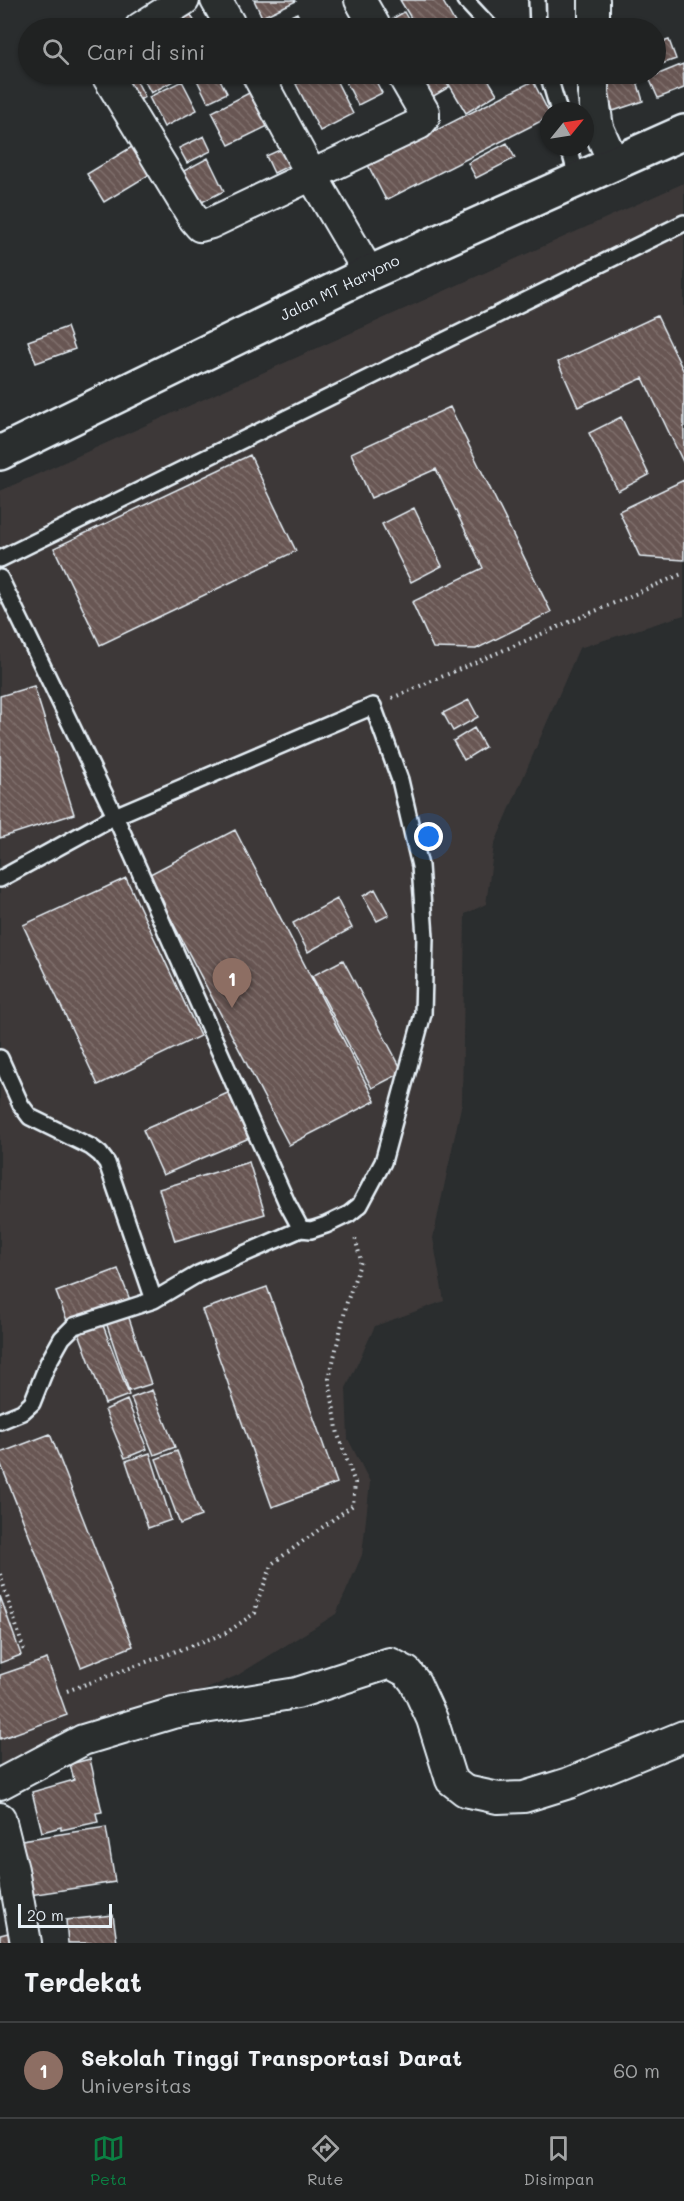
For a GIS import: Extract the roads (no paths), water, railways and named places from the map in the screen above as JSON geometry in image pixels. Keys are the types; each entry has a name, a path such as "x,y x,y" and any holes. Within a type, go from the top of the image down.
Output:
{"main road":[{"name":"Jalan MT Haryono","path":"0,453 369,273 684,132"}],"street":[{"path":"156,18 184,0"},
{"path":"216,0 226,18"},
{"path":"360,0 370,18"},
{"path":"594,0 594,18"},
{"path":"112,84 200,226 211,223 419,124 424,118 424,112 408,84"},
{"path":"262,84 369,273"},
{"path":"593,84 598,128 614,164"},
{"path":"0,1784 83,1740 173,1713 297,1693 390,1663 407,1672 415,1682 432,1719 451,1780 465,1791 482,1796 515,1797 569,1783 684,1736"},
{"path":"0,1818 13,1870 26,1943"}],"lane":[{"path":"465,0 478,16"},
{"path":"478,16 484,0"},
{"path":"537,0 538,18"},
{"path":"551,84 556,102"},
{"path":"571,156 577,178"},
{"path":"0,559 684,223"},
{"path":"0,578 115,816 287,1203 301,1228"},
{"path":"0,879 115,816 374,706 400,780 420,866 425,937 423,1014 383,1162 360,1205 349,1214 326,1225 311,1230 301,1228 198,1274 154,1300 74,1326 62,1338 48,1363 32,1403 22,1412 0,1421"},
{"path":"0,1058 21,1105 30,1117 91,1148 107,1163 154,1300"}],"place":[{"name":"Sekolah Tinggi Transportasi Darat","path":"232,1008"}]}
